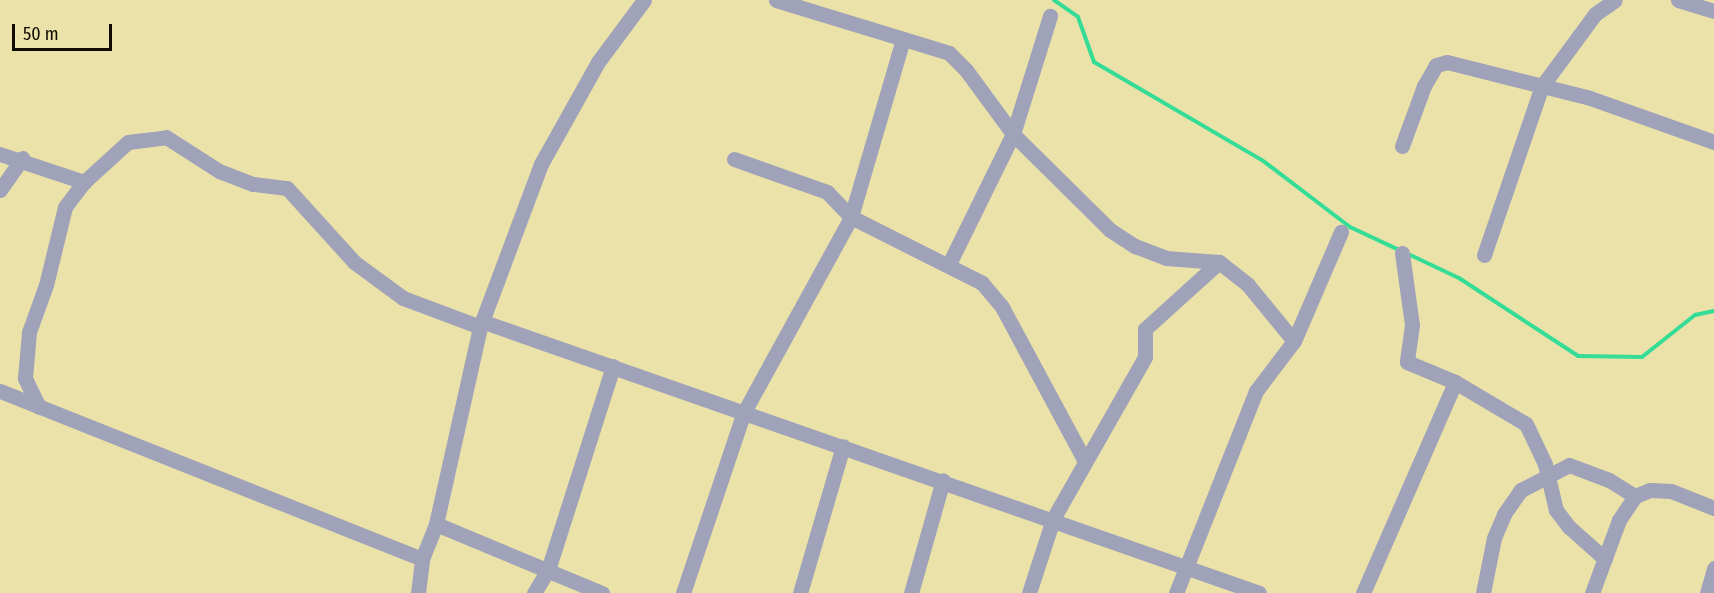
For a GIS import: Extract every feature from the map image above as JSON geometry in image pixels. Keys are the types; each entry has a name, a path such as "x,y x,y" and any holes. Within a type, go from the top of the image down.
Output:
{"street":[{"path":"418,593 422,559 436,524 482,324 541,164 569,108 644,0"},
{"path":"776,0 948,53 1012,134 1110,230 1135,246 1174,260 1219,262 1248,285 1294,341"},
{"path":"1484,255 1542,86 1595,14 1616,0"},
{"path":"1678,0 1714,11"},
{"path":"949,264 1012,134 1050,16"},
{"path":"683,593 744,412 851,217 903,39"},
{"path":"1402,147 1424,86 1436,64 1462,63 1590,98 1714,141"},
{"path":"39,407 25,378 29,332 46,285 65,207 84,182 128,142 166,137 219,171 253,183 287,188 354,262 403,298 613,366 1185,564 1260,593"},
{"path":"0,153 22,158 84,182"},
{"path":"0,190 22,158"},
{"path":"734,159 827,192 851,217 949,264 982,283 1002,307 1084,459"},
{"path":"1176,593 1185,564 1256,391 1294,341 1341,232"},
{"path":"1402,253 1412,325 1407,362 1455,382 1526,424 1548,477 1556,510 1569,527 1605,559"},
{"path":"1029,593 1053,519 1084,459 1145,357 1145,329 1219,262"},
{"path":"534,593 548,570 613,366"},
{"path":"1363,593 1455,382"},
{"path":"0,391 422,559"},
{"path":"800,593 843,446"},
{"path":"1483,593 1494,538 1504,514 1521,490 1569,465 1610,480 1635,496"},
{"path":"911,593 943,480"},
{"path":"1592,593 1620,520 1635,496 1650,490 1671,491 1714,508"},
{"path":"436,524 602,593"},
{"path":"1707,593 1714,568"}],"waterway":[{"path":"1054,0 1078,17 1094,62 1262,160 1350,227 1399,250"},
{"path":"1406,253 1459,278 1578,356 1642,357 1695,315 1714,311"}]}
